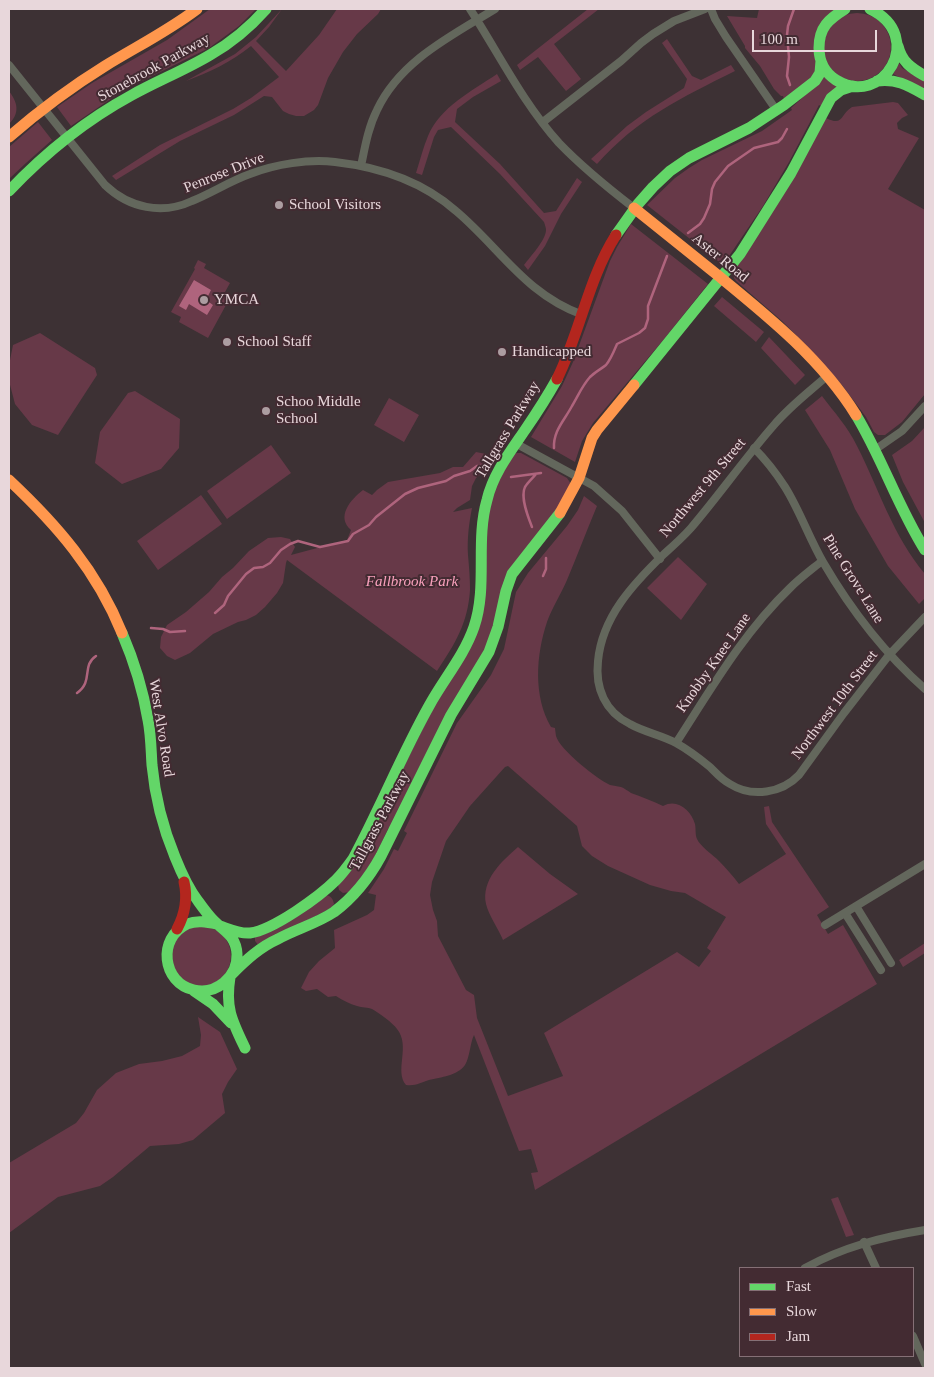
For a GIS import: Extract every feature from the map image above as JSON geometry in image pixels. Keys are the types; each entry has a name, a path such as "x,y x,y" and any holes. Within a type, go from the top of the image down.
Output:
{"street":[{"name":"Stonebrook Parkway","path":"9,137 43,108 89,76 161,35 197,9"},
{"name":"Stonebrook Parkway","path":"9,191 42,158 98,116 134,93 219,50 240,35 266,9"},
{"name":"Aster Road","path":"470,9 543,122 577,161 776,323 827,376 856,414 876,449 899,505 925,550"},
{"path":"361,166 368,133 376,111 389,88 399,76 421,57 495,9"},
{"path":"543,122 653,34 674,21 705,9"},
{"path":"711,9 726,37 777,111"},
{"path":"845,9 839,11 828,20 820,32 818,47 821,61 828,73 839,82 853,86"},
{"path":"873,10 882,15 892,27 899,55 906,64 925,76"},
{"path":"875,82 891,68 896,55 896,40"},
{"name":"Tallgrass Parkway","path":"218,925 243,932 252,932 266,928 325,890 342,874 353,859 427,710 465,649 478,613 481,592 480,538 487,498 499,470 515,443 539,410 561,370 577,333 597,274 609,246 634,208 653,187 683,163 777,111 816,81 820,74 821,61"},
{"name":"Penrose Drive","path":"9,65 112,192 133,204 148,208 180,206 252,173 283,165 304,162 331,162 361,166 415,183 439,198 467,221 534,288 557,304 583,315"},
{"name":"Tallgrass Parkway","path":"231,976 254,954 272,941 312,924 333,912 358,891 371,874 382,856 451,715 489,652 498,627 512,574 560,514 579,478 592,438 740,254 791,173 831,98 842,89 884,79 897,80 925,95"},
{"name":"Northwest 9th Street","path":"676,743 619,718 605,702 598,683 598,663 601,643 610,620 628,592 689,530 776,423 827,376"},
{"path":"876,449 902,430 925,406"},
{"path":"515,443 594,486 622,511 660,558"},
{"name":"Pine Grove Lane","path":"754,448 785,487 822,561 852,608 889,655 925,690"},
{"name":"West Alvo Road","path":"9,480 51,520 94,576 114,612 136,668 149,728 154,783 168,838 186,888 186,904 181,921 174,933"},
{"name":"Knobby Knee Lane","path":"676,743 735,651 790,588 822,561"},
{"name":"Northwest 10th Street","path":"676,743 696,756 730,784 756,792 782,788 799,775 889,655 925,617"},
{"path":"824,925 925,864"},
{"name":"West Alvo Road","path":"180,868 198,901 218,925"},
{"path":"856,906 892,963"},
{"path":"846,913 881,970"},
{"path":"235,1028 213,1004 178,982 169,970 166,955 170,940 174,933 186,924 194,921 209,921 218,925 230,935 236,948 236,963 227,988 227,1006 245,1048"},
{"path":"192,990 213,990 231,976"},
{"path":"807,1267 835,1253 864,1242 925,1230"},
{"path":"864,1242 876,1267"},
{"path":"914,1338 925,1364"}],"green space":[{"path":"210,9 256,9 239,26 209,48 132,86 71,126 57,107 92,83 167,40"},
{"path":"282,9 256,41 286,71 319,35 337,9 381,9 343,52 328,78 318,105 314,110 304,116 296,116 283,111 272,97 264,96 234,115 180,141 116,180 112,176 160,145 233,109 279,77 251,46 220,66 186,81 235,54 256,37"},
{"path":"588,9 599,9 554,44 581,79 566,91 538,57 520,70 517,65"},
{"path":"759,9 838,9 833,11 814,77 784,99 774,89 760,66 745,48 727,16 757,18"},
{"path":"850,13 864,13 876,18 886,28 891,40 891,54 886,66 876,76 864,81 850,81 838,76 828,66 823,54 823,40 828,28 838,18"},
{"path":"667,39 692,76 701,80 731,65 735,71 696,90 644,121 612,148 597,164 591,159 627,126 684,88 687,79 662,43"},
{"path":"899,63 902,68 925,81 925,90 893,74"},
{"path":"497,74 501,81 473,97 457,109 455,122 500,164 544,213 556,211 577,178 582,182 561,214 545,246 528,270 524,265 543,239 546,230 544,222 500,174 451,127 438,130 422,175 416,173 428,136 440,116 467,93"},
{"path":"824,76 837,87 821,106 819,105 763,206 723,265 647,205 675,178 689,168 762,131 792,110 791,108"},
{"path":"9,91 16,104 16,112 9,124"},
{"path":"898,103 908,115 897,123 898,129 919,138 888,189 925,210 925,394 902,422 885,435 878,435 842,385 782,321 736,281 733,271 826,118 836,121 852,107"},
{"path":"38,122 52,140 9,179 9,147"},
{"path":"631,224 708,284 593,423 582,441 575,462 531,437 562,386 573,362 610,261"},
{"name":"YMCA","path":"198,260 206,264 204,268 230,283 225,292 232,297 208,338 179,322 181,317 171,312"},
{"path":"722,297 764,332 756,342 714,306"},
{"path":"40,333 95,368 97,375 58,435 32,425 15,404 9,381 9,365 13,345"},
{"path":"769,337 805,375 795,385 761,348"},
{"path":"135,391 180,419 179,448 161,469 122,484 95,463 100,432 128,393"},
{"path":"822,396 853,439 895,528 925,574 925,598 919,604 888,566 855,509 830,450 805,410"},
{"path":"389,398 419,415 404,442 374,425"},
{"path":"925,427 925,523 903,482 892,455 912,441"},
{"path":"271,445 291,473 227,519 207,491"},
{"name":"Fallbrook Park","path":"476,452 486,454 489,460 484,472 476,478 472,486 470,500 453,512 472,508 468,543 469,602 459,633 437,671 287,560 283,583 277,593 256,615 213,634 190,653 175,660 167,656 160,648 161,637 167,625 186,612 209,592 249,551 268,538 281,537 290,539 295,547 291,555 347,540 351,530 345,520 346,509 363,490 372,495 388,482 440,473 453,467 463,467"},
{"path":"521,453 567,478 571,484 559,508 525,551 488,645 392,826 388,829 371,865 350,892 343,893 339,890 338,885 370,837 374,836 379,825 379,817 437,700 469,649 484,532 491,500 497,483 514,454"},
{"path":"201,495 222,524 158,570 137,541"},
{"path":"584,496 597,506 567,580 551,612 540,648 538,675 541,702 551,727 555,728 559,742 580,764 610,785 621,787 663,806 673,803 687,810 695,824 696,837 699,842 739,884 786,854 766,824 764,807 769,806 772,822 829,907 817,915 828,934 843,925 877,984 535,1190 531,1173 538,1172 531,1149 519,1151 474,1035 467,1062 458,1072 415,1085 406,1085 402,1073 403,1043 397,1029 392,1024 372,1009 359,1007 336,996 328,997 317,989 306,991 301,988 309,972 335,948 334,930 374,910 376,895 368,893 384,869 394,849 398,851 407,833 404,831 457,723 491,675 504,649 516,592 528,573 578,510","holes":["508,766 577,826 582,846 592,856 608,866 650,885 685,893 726,917 707,948 711,951 699,967 677,952 544,1033 563,1076 508,1096 477,1018 474,995 466,990 438,936 437,921 430,895 432,882 446,841 470,806 505,767"]},
{"path":"678,557 707,584 681,620 647,588"},
{"path":"518,847 550,874 578,894 503,940 487,908 485,895 494,872"},
{"path":"324,895 330,896 333,900 334,904 331,908 259,946 255,941 255,936"},
{"path":"195,926 207,926 218,931 226,939 231,950 229,968 218,981 207,986 195,986 184,981 176,973 171,962 171,950 176,939 184,931"},
{"path":"925,943 925,953 903,967 899,960"},
{"path":"198,1017 220,1032 237,1069 222,1094 225,1113 193,1140 179,1144 150,1146 100,1186 58,1197 9,1233 9,1163 76,1123 97,1090 116,1073 139,1064 182,1056 200,1046 201,1035"},
{"path":"838,1197 854,1235 846,1237 831,1199"}],"shaded area":[{"path":"194,280 211,290 206,300 213,305 207,315 189,304 186,310 179,306"}],"waterway":[{"path":"790,85 787,76 789,57 787,35 794,9"},
{"path":"688,233 700,224 704,218 710,204 715,182 728,166 754,148 778,142 787,129"},
{"path":"554,448 557,431 587,380 606,365 617,344 645,328 648,319 648,306 667,256"},
{"path":"215,613 224,605 228,596 246,574 254,568 263,567 270,563 281,550 290,544 298,541 320,547 348,541 353,534 369,525 405,494 418,488 446,481 477,466 481,466"},
{"path":"511,477 541,473"},
{"path":"532,527 523,496 526,485 536,474"},
{"path":"543,576 546,569 546,558"},
{"path":"151,628 170,632 185,631"},
{"path":"77,693 85,684 89,664 96,656"}],"traffic: fast":[{"path":"9,191 37,163 82,126 132,95 191,66 218,50 240,34 266,9"},
{"path":"845,9 834,16 823,29 819,41 819,53 821,62 829,74 836,80 853,86 869,85 882,77 892,66 897,51 895,36 887,21 870,9"},
{"path":"898,46 908,64 925,76"},
{"path":"616,235 638,204 670,171 689,158 749,128 784,105 815,81 820,73 821,61"},
{"path":"877,81 896,82 925,95"},
{"path":"634,385 740,254 791,173 831,98 841,90 853,86"},
{"path":"220,926 246,933 260,931 271,926 319,895 338,878 353,859 419,725 470,638 478,611 482,532 487,500 493,481 557,379"},
{"path":"856,415 874,448 906,517 925,550"},
{"path":"232,974 265,946 334,912 348,900 371,872 381,856 451,715 489,652 498,627 512,574 560,513"},
{"path":"122,633 144,698 150,731 155,789 163,824 182,874 194,896 212,919 229,935 236,948 237,954 234,970 230,977 218,987 202,991 183,986 175,979 167,960 171,939 177,931 187,924 198,922 217,924"},
{"path":"230,977 229,1006 236,1030 245,1048"},
{"path":"194,991 213,1004 231,1023"}],"traffic: slow":[{"path":"9,137 80,82 163,32 197,9"},
{"path":"634,208 739,292 794,340 827,376 856,415"},
{"path":"560,513 579,478 592,438 634,385"},
{"path":"9,480 43,514 74,550 101,589 122,633"}],"traffic: jam":[{"path":"557,379 598,270 616,235"},
{"path":"177,929 185,906 184,882"}],"place":[{"name":"School Visitors","path":"279,205"},
{"name":"YMCA","path":"204,300"},
{"name":"School Staff","path":"227,342"},
{"name":"Handicapped","path":"502,352"},
{"name":"Schoo Middle School","path":"266,411"}]}
